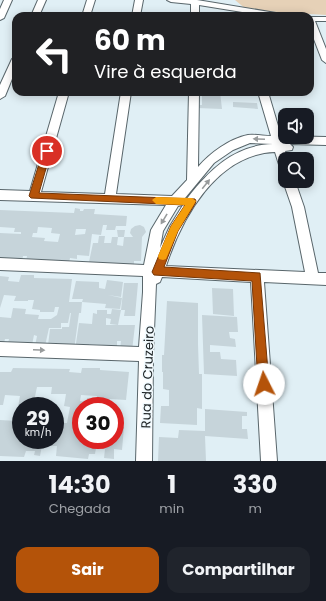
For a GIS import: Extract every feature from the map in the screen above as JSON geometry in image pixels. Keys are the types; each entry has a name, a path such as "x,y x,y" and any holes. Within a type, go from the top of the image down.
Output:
{"street":[{"path":"0,18 8,0"},
{"path":"37,12 42,0"},
{"path":"87,12 91,0"},
{"path":"137,12 139,0"},
{"path":"171,0 195,2 239,12"},
{"path":"195,2 195,12"},
{"path":"314,19 326,19"},
{"path":"314,29 326,60"},
{"path":"0,96 12,68"},
{"path":"34,196 63,96"},
{"path":"110,198 125,96"},
{"path":"192,181 194,96"},
{"path":"264,96 280,152"},
{"path":"153,271 157,230 175,201 210,160 229,147 249,139 277,144 326,148"},
{"path":"153,271 174,229 192,201 212,177 233,160 254,150 277,144 326,141"},
{"path":"0,264 320,279 291,188"},
{"path":"0,195 192,201"},
{"name":"Rua do Cruzeiro","path":"144,461 146,354 150,292 153,271"},
{"path":"256,277 269,461"},
{"path":"0,349 146,354"}],"shaded area":[{"path":"235,0 326,0 326,15 314,14 314,12 247,10"}],"building":[{"path":"202,96 220,96 222,109 197,108 197,105 202,105"},
{"path":"233,102 257,103 258,109 233,107"},
{"path":"75,208 80,209 80,211 83,211 84,209 95,209 94,214 127,216 126,226 116,226 115,230 106,230 107,225 103,225 101,235 92,234 89,256 77,255 77,259 70,258 69,263 26,261 27,256 23,256 22,261 0,261 0,233 21,234 21,232 14,232 15,228 0,227 0,210 74,213","holes":["38,227 52,228 51,233 60,234 58,242 44,241 45,238 32,237 33,233 37,233","76,229 86,229 85,234 75,235"]},
{"path":"140,225 144,227 146,232 142,237 141,261 134,261 134,265 89,262 93,243 98,243 99,236 105,236 104,243 111,243 112,237 118,237 117,245 123,246 124,237 133,237 130,233 131,229"},
{"path":"117,230 125,230 124,237 118,237"},
{"path":"21,275 34,275 34,278 72,279 69,302 82,302 74,350 48,345 50,329 62,329 62,327 69,327 71,313 68,323 61,323 61,328 49,328 45,346 35,346 37,336 34,335 32,345 8,343 9,339 5,339 4,343 0,343 0,317 11,318 13,308 26,309 25,314 39,315 38,319 51,319 57,315 59,307 55,307 54,312 40,312 40,310 32,309 34,300 14,301 16,296 4,295 0,308 0,276 9,277 8,281 19,282"},
{"path":"107,280 123,282 121,297 108,295 122,298 120,309 105,308 106,304 82,302 83,299 72,299 76,281 99,282 99,288 105,289"},
{"path":"124,283 138,283 135,316 124,316 125,310 121,310"},
{"path":"212,288 233,289 234,316 213,314"},
{"path":"167,301 198,303 199,374 202,374 202,409 197,408 197,425 160,423 161,406 169,406 169,390 163,389 162,372"},
{"path":"112,309 121,310 118,325 135,325 132,351 120,350 121,341 117,341 117,349 103,348 103,345 89,344 89,350 75,350 79,323 92,324 93,313 97,314 97,310 107,310 107,314 111,314","holes":["106,318 111,319 110,324 118,325 106,325"]},
{"path":"202,315 237,317 238,332 229,332 230,338 235,339 236,347 210,345 210,352 220,352 221,359 236,360 237,376 204,374"},
{"path":"13,368 70,369 69,372 81,373 82,368 100,368 100,370 129,372 126,400 124,400 124,397 97,397 81,395 81,397 72,397 72,449 96,449 95,454 89,454 88,459 56,456 57,449 64,449 64,423 67,423 70,407 64,406 66,394 51,394 52,387 37,387 35,397 5,395 3,405 0,405 0,372 11,372"},
{"path":"205,409 247,412 247,416 242,416 242,429 247,429 248,439 205,436 206,461 158,461 159,437 178,438 179,430 205,431"},
{"path":"0,420 12,421 12,449 41,449 40,456 34,455 35,451 26,451 24,457 0,456"},
{"path":"105,449 114,449 114,459 104,458"}],"slow traffic":[{"path":"156,200 192,201 174,229 163,256"}],"route":[{"path":"47,151 34,196 192,201 174,229 164,251 157,272 256,277 264,384"}]}
